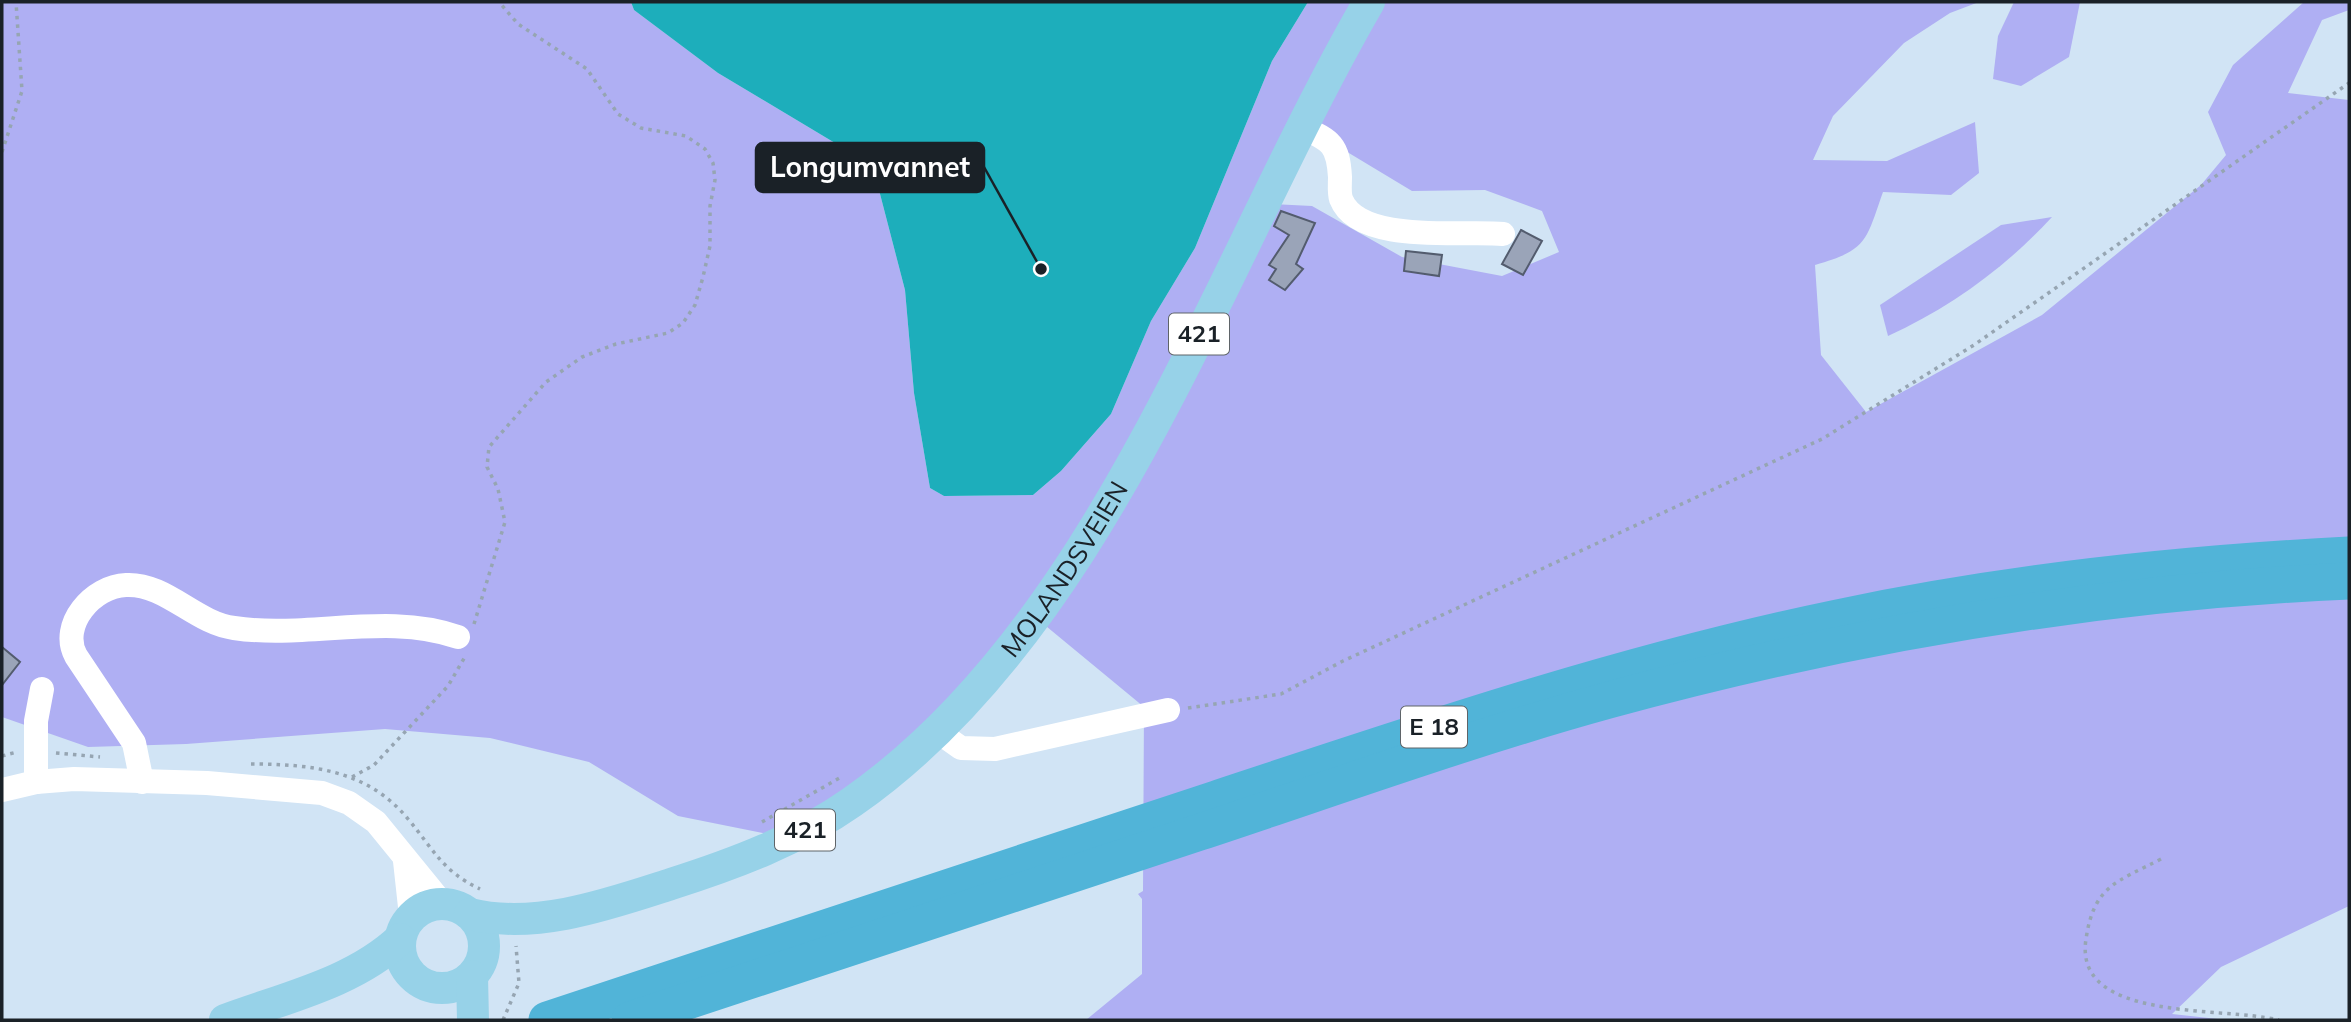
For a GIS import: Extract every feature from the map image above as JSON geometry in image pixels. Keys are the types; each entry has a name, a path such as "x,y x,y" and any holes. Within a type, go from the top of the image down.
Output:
{"highway":[{"name":"E 18","path":"547,1020 1463,718 1670,657 1841,617 2009,587 2179,567 2349,555"},
{"name":"E 18","path":"630,1020 1483,739 1706,674 1872,638 2039,610 2207,590 2349,581"}],"main road":[{"name":"MOLANDSVEIEN","path":"477,966 548,918 712,871 791,838 859,797 937,731 1007,652 1105,508 1198,335 1302,127 1369,2"},
{"name":"421","path":"225,1020 347,975 373,962 428,905 456,909"},
{"name":"MOLANDSVEIEN","path":"456,909 548,918"},
{"path":"456,909 482,933 472,1020"},
{"path":"405,928 403,963 461,1020"},
{"name":"421","path":"257,1020 368,980 456,986 477,966"}],"street":[{"path":"1302,127 1328,140 1336,148 1341,198 1358,217 1413,234 1437,236 1478,231 1503,234"},
{"path":"142,782 134,743 76,656 72,645 72,631 81,610 109,589 125,585 149,589 205,619 236,628 321,631 423,627 466,638"},
{"path":"36,782 36,731 42,689"},
{"path":"937,731 961,748 995,749 1168,710"},
{"path":"2,790 36,782 74,779 207,783 322,793 349,803 376,822 405,861 456,909"},
{"path":"405,861 405,928"}],"path":[{"path":"2,152 22,91 16,2"},
{"path":"352,777 374,765 448,686 466,657 466,638 505,522 498,489 486,467 489,447 546,382 582,357 616,344 668,333 683,323 695,305 710,246 710,206 715,180 713,163 705,149 686,136 641,128 618,114 587,69 519,24 499,2"},
{"path":"1168,710 1281,694 1343,661 1822,439 1973,345 2106,249 2349,83"},
{"path":"751,828 792,808 848,772"},
{"path":"2104,993 2088,973 2084,959 2093,905 2105,890 2161,859"},
{"path":"503,1020 519,983 516,946"},
{"path":"2150,1012 2234,1014 2279,1020"}],"shaded area":[{"path":"2,2 631,2 634,10 718,73 865,161 879,190 905,290 914,393 930,488 944,496 1033,495 1061,471 1111,414 1151,321 1195,248 1272,61 1308,2 1979,2 1950,13 1904,43 1833,116 1813,160 1887,161 1975,122 1979,173 1951,195 1883,192 1873,222 1862,241 1846,254 1815,265 1821,355 1866,412 2042,315 2201,185 2226,155 2208,112 2233,65 2304,2 2349,2 2349,10 2322,20 2288,93 2349,100 2349,906 2221,967 2172,1014 2227,1020 1086,1020 1142,974 1142,899 1138,894 1143,891 1144,707 1035,617 933,722 846,791 768,834 678,816 589,762 490,738 385,729 186,744 88,747 2,717","holes":["1283,134 1324,138 1412,191 1485,190 1542,211 1559,252 1502,276 1402,257 1312,206 1272,204"]},
{"path":"631,2 1308,2 1272,61 1195,248 1151,321 1111,414 1061,471 1033,495 944,496 930,488 914,393 905,290 879,190 865,161 718,73 634,10"},
{"path":"2014,2 2080,2 2069,57 2021,86 1993,79 1998,36"},
{"path":"2052,217 2015,253 1976,285 1934,312 1888,336 1880,305 2001,225"}],"building":[{"path":"1281,211 1315,223 1296,264 1303,269 1285,290 1269,280 1276,269 1269,265 1289,235 1274,226"},
{"path":"1521,230 1542,241 1523,275 1502,264"},
{"path":"1406,251 1442,255 1439,276 1404,271"},
{"path":"2,647 20,662 2,685"}],"place":[{"name":"Longumvannet","path":"1041,269"}]}
